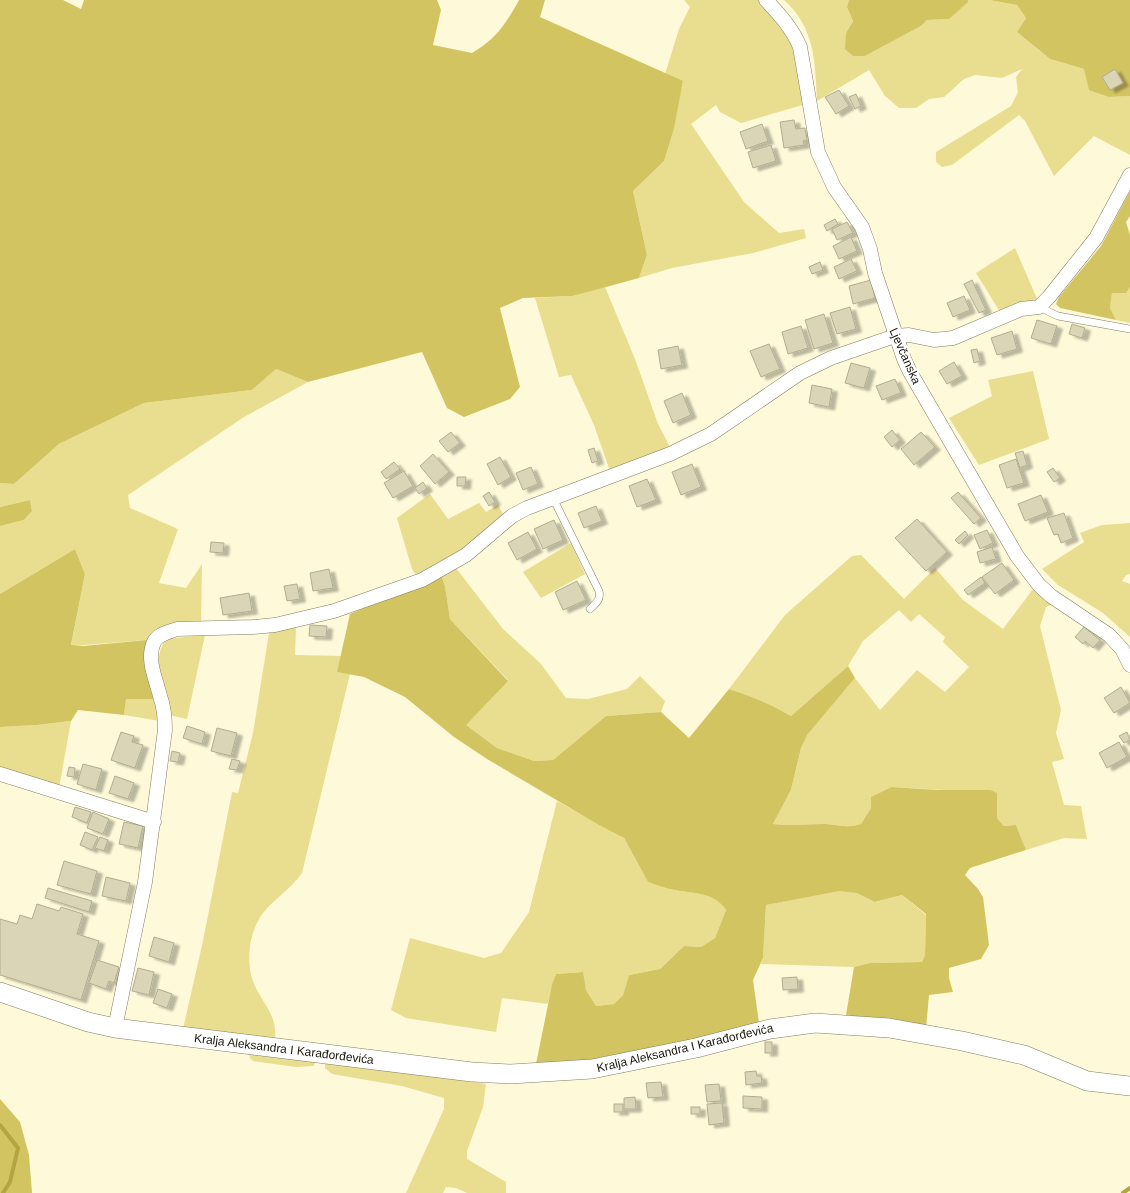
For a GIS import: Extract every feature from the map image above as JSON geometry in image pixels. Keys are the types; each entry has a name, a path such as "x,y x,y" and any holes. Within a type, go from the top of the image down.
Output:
{"street":[{"name":"Ljevčanska","path":"766,0 794,32 800,47 818,152 828,177 862,228 870,249 875,273 895,336 910,372 1017,556 1039,585 1051,596 1109,635 1122,650 1130,665"},
{"path":"115,1028 145,882 165,730 165,716 151,660 153,643 157,638 177,629 253,628 275,625 334,611 422,580 466,555 512,516 553,498 670,454 712,434 800,373 831,358 895,336 909,335 934,340 953,338 1022,309 1039,307 1096,238 1130,176"},
{"path":"0,774 154,822"},
{"name":"Kralja Aleksandra I Karađorđevića","path":"0,992 88,1022 115,1028 472,1072 512,1074 592,1069 696,1048 770,1029 798,1024 834,1023 889,1028 962,1041 1024,1055 1087,1081 1130,1086"}],"lane":[{"path":"1039,307 1058,316 1130,329"},
{"path":"553,498 599,591 598,601 590,609"}],"shaded area":[{"path":"0,0 63,0 81,9 84,0 437,0 441,10 433,45 472,53 488,42 500,30 519,0 545,0 540,17 683,81 674,128 664,161 633,191 647,255 639,278 573,296 523,298 500,308 520,387 510,399 464,417 447,408 422,352 308,382 276,369 252,390 144,403 59,444 14,484 0,483"},
{"path":"684,0 759,0 791,36 806,104 741,123 720,112 716,105 691,124 744,202 779,233 804,229 806,238 753,253 672,268 639,278 647,255 633,191 664,161 683,82 665,74 679,29 690,7"},
{"path":"784,0 849,0 847,7 853,21 846,33 865,56 921,26 927,20 949,19 968,0 989,0 1017,5 1026,18 1017,32 1050,59 1084,69 1109,97 1130,96 1130,155 1094,136 1054,176 1025,121 1019,115 952,165 942,167 936,162 936,152 1011,106 1018,92 1016,77 1022,69 1002,78 975,75 964,79 944,97 929,99 916,108 899,108 885,96 869,70 817,101 814,59 808,34 802,22"},
{"path":"849,0 968,0 968,2 949,19 927,20 921,26 865,56 853,56 845,49 846,33 853,21 847,7"},
{"path":"989,0 1130,0 1130,96 1109,97 1089,90 1084,69 1050,59 1017,32 1026,18 1017,5"},
{"path":"1130,191 1130,216 1126,222 1130,235 1130,287 1126,293 1112,293 1110,308 1116,320 1060,308 1056,304 1059,297 1101,246"},
{"path":"1015,248 1038,301 1000,312 976,273"},
{"path":"605,287 635,359 658,424 671,449 610,471 594,425 571,375 559,377 535,298 573,296"},
{"path":"1130,287 1130,323 1116,320 1110,308 1112,293 1126,293"},
{"path":"276,369 308,382 244,417 128,495 130,508 178,529 159,583 186,588 202,564 201,623 171,624 154,633 147,640 71,646 85,574 75,549 0,594 0,526 24,520 32,511 30,500 0,507 0,483 14,484 59,444 144,403 252,390"},
{"path":"1033,371 1049,439 979,465 949,418 992,396 988,380"},
{"path":"430,494 448,519 479,503 486,512 498,505 503,514 452,557 416,575 412,569 397,518"},
{"path":"30,500 32,511 24,520 0,526 0,507"},
{"path":"1130,523 1130,574 1126,575 1122,581 1130,584 1130,637 1103,613 1058,585 1042,569 1084,542 1080,533 1102,525"},
{"path":"571,543 585,574 541,598 523,572"},
{"path":"75,549 85,574 71,645 83,646 147,640 144,660 148,679 157,699 126,699 124,715 78,710 71,721 0,727 0,594"},
{"path":"861,555 904,599 935,568 963,600 1003,629 1036,585 1055,603 1046,607 1040,626 1061,710 1056,733 1064,759 1052,762 1064,805 1081,806 1087,839 1064,838 1026,850 1016,825 1004,826 997,818 997,793 892,787 871,808 861,824 846,826 773,824 791,790 801,748 808,734 855,678 880,710 917,670 945,692 969,667 943,642 945,637 919,614 911,622 899,610 863,641 848,666 791,716 745,694 729,689 785,615 852,556"},
{"path":"456,568 503,629 541,664 566,698 588,699 627,689 640,676 665,701 661,712 606,716 553,760 534,761 497,748 465,725 508,680 450,619 445,586 441,575"},
{"path":"441,575 445,586 450,619 508,681 466,725 497,748 534,761 553,760 606,716 661,712 689,738 729,689 745,694 791,716 848,666 855,678 808,734 801,748 791,790 773,824 846,826 861,824 871,808 871,797 892,787 938,790 990,790 997,793 997,818 1004,826 1016,825 1026,850 970,868 965,875 983,897 989,945 981,959 949,968 949,978 953,992 929,995 926,1029 846,1015 854,967 870,963 922,962 925,955 926,914 902,895 875,902 857,893 839,891 766,905 763,958 753,980 759,1023 673,1047 598,1059 536,1064 552,985 556,974 583,972 586,990 596,1006 614,1004 623,995 629,975 660,969 684,946 701,947 715,938 726,910 721,904 710,897 668,889 648,882 624,838 487,759 454,737 405,697 364,677 337,672 350,614"},
{"path":"296,627 295,655 341,656 338,672 350,674 302,873 262,914 250,944 249,962 252,978 272,1017 275,1039 183,1029 203,941 232,792 238,793 253,733 269,633"},
{"path":"205,635 187,719 169,715 159,676 158,667 161,648 166,639"},
{"path":"126,699 157,699 160,721 124,715"},
{"path":"71,721 59,788 0,770 0,727"},
{"path":"557,801 624,838 648,882 668,889 710,897 721,904 726,910 715,938 701,947 684,946 660,969 629,975 623,995 614,1004 596,1006 586,990 582,972 556,974 548,1004 502,998 496,1032 406,1018 391,1010 410,938 484,958 501,953 529,912"},
{"path":"839,890 857,893 876,902 902,895 926,915 925,955 922,962 870,963 854,967 761,964 766,905"},
{"path":"249,1053 315,1060 314,1066 296,1067 253,1061"},
{"path":"325,1060 486,1084 483,1107 467,1151 467,1159 506,1182 506,1193 467,1193 456,1188 446,1187 443,1193 406,1193 444,1109 444,1098 402,1086 332,1074 325,1068"},
{"path":"0,1099 20,1122 29,1155 32,1193 0,1193"}],"building":[{"path":"1115,69 1123,83 1110,90 1102,77"},
{"path":"839,90 849,106 836,114 825,97"},
{"path":"856,94 861,106 855,109 849,97"},
{"path":"794,120 796,129 805,128 807,140 803,141 804,145 784,148 780,122"},
{"path":"762,124 768,141 746,149 740,132"},
{"path":"771,145 776,161 753,168 748,152"},
{"path":"835,219 838,224 827,231 824,225"},
{"path":"847,222 853,233 837,240 832,229"},
{"path":"851,237 857,251 839,259 833,246"},
{"path":"851,259 857,271 839,279 834,267"},
{"path":"820,262 823,270 812,274 809,267"},
{"path":"871,280 875,298 853,304 849,286"},
{"path":"972,280 986,310 979,313 964,284"},
{"path":"964,296 970,310 953,317 947,303"},
{"path":"850,307 856,329 837,334 830,313"},
{"path":"824,314 833,343 814,349 805,320"},
{"path":"1037,320 1057,326 1051,344 1031,338"},
{"path":"1072,324 1085,328 1082,338 1069,334"},
{"path":"801,326 808,348 788,354 782,332"},
{"path":"1012,331 1017,349 997,355 991,338"},
{"path":"769,344 780,369 761,377 750,351"},
{"path":"678,346 682,365 661,369 658,350"},
{"path":"977,349 980,361 974,363 971,350"},
{"path":"954,362 962,376 947,384 939,371"},
{"path":"851,363 870,368 864,388 845,383"},
{"path":"895,379 901,393 882,400 876,386"},
{"path":"812,385 832,389 829,407 809,403"},
{"path":"682,393 691,415 673,423 664,401"},
{"path":"892,430 900,440 892,447 884,437"},
{"path":"451,432 460,443 448,452 439,441"},
{"path":"921,432 935,447 914,465 901,449"},
{"path":"594,448 598,461 592,463 588,450"},
{"path":"1023,451 1027,465 1020,468 1015,453"},
{"path":"433,454 449,472 435,484 420,466"},
{"path":"500,457 511,477 498,485 487,464"},
{"path":"1016,459 1024,483 1007,488 999,465"},
{"path":"394,462 400,469 386,479 381,472"},
{"path":"692,464 701,487 681,495 672,472"},
{"path":"531,467 538,484 523,490 516,473"},
{"path":"1053,468 1060,478 1054,482 1047,472"},
{"path":"404,471 413,486 393,498 384,483"},
{"path":"457,477 466,477 465,486 457,486"},
{"path":"647,479 656,500 637,507 629,486"},
{"path":"423,482 427,488 419,494 415,488"},
{"path":"489,492 495,502 489,506 483,496"},
{"path":"958,492 981,518 974,524 951,498"},
{"path":"1041,495 1048,512 1025,521 1018,504"},
{"path":"596,506 602,521 584,528 578,513"},
{"path":"1064,513 1073,538 1061,543 1058,534 1054,535 1047,518"},
{"path":"917,519 947,552 926,571 895,538"},
{"path":"554,520 563,540 543,549 534,529"},
{"path":"987,530 993,543 980,549 974,535"},
{"path":"965,531 968,535 959,544 955,540"},
{"path":"528,532 537,549 517,560 508,543"},
{"path":"211,542 224,543 223,553 210,552"},
{"path":"992,547 996,559 980,563 977,552"},
{"path":"1002,563 1014,580 995,594 982,577"},
{"path":"329,569 333,588 313,591 310,573"},
{"path":"981,577 985,583 968,595 964,590"},
{"path":"577,581 586,600 563,610 555,592"},
{"path":"297,584 300,599 287,601 284,586"},
{"path":"249,593 252,611 223,615 220,598"},
{"path":"310,625 327,626 326,637 309,636"},
{"path":"1084,627 1100,640 1093,648 1085,641 1083,644 1075,637"},
{"path":"1121,687 1130,703 1114,713 1104,698"},
{"path":"187,726 205,732 202,744 183,738"},
{"path":"217,728 237,733 231,756 211,751"},
{"path":"121,732 134,736 132,742 143,745 135,768 111,760"},
{"path":"1127,732 1130,740 1124,743 1119,736"},
{"path":"1119,742 1127,757 1107,768 1099,753"},
{"path":"172,751 180,753 178,762 170,761"},
{"path":"232,759 240,761 237,770 229,769"},
{"path":"83,764 102,769 96,790 77,784"},
{"path":"69,767 75,768 74,777 67,776"},
{"path":"115,776 134,783 128,799 109,793"},
{"path":"75,807 91,812 87,823 72,817"},
{"path":"93,812 109,819 103,834 87,828"},
{"path":"124,822 143,826 138,848 119,844"},
{"path":"85,832 98,837 92,850 80,845"},
{"path":"100,837 108,840 104,851 95,848"},
{"path":"64,861 97,871 91,894 57,885"},
{"path":"106,877 130,883 126,901 102,896"},
{"path":"48,888 92,901 89,912 45,898"},
{"path":"37,904 59,911 61,907 83,914 77,934 99,941 81,1000 0,975 0,919 17,924 20,915 32,919"},
{"path":"154,937 174,943 169,962 149,956"},
{"path":"97,960 119,967 114,983 109,981 106,989 89,983"},
{"path":"138,968 154,972 149,995 132,991"},
{"path":"797,977 798,989 783,990 782,978"},
{"path":"158,989 172,994 167,1008 153,1003"},
{"path":"765,1042 772,1042 772,1053 765,1053"},
{"path":"756,1071 757,1076 761,1076 762,1083 746,1085 745,1072"},
{"path":"661,1082 663,1097 648,1098 646,1083"},
{"path":"719,1084 721,1101 707,1102 705,1085"},
{"path":"743,1096 762,1097 762,1109 743,1108"},
{"path":"635,1097 636,1109 624,1109 624,1098"},
{"path":"722,1103 724,1123 709,1125 707,1104"},
{"path":"614,1104 623,1104 623,1112 614,1112"},
{"path":"691,1107 700,1107 700,1114 691,1114"}],"waterway":[{"path":"0,1125 18,1148 10,1182 3,1193"},
{"path":"1123,1193 1130,1188"}]}
